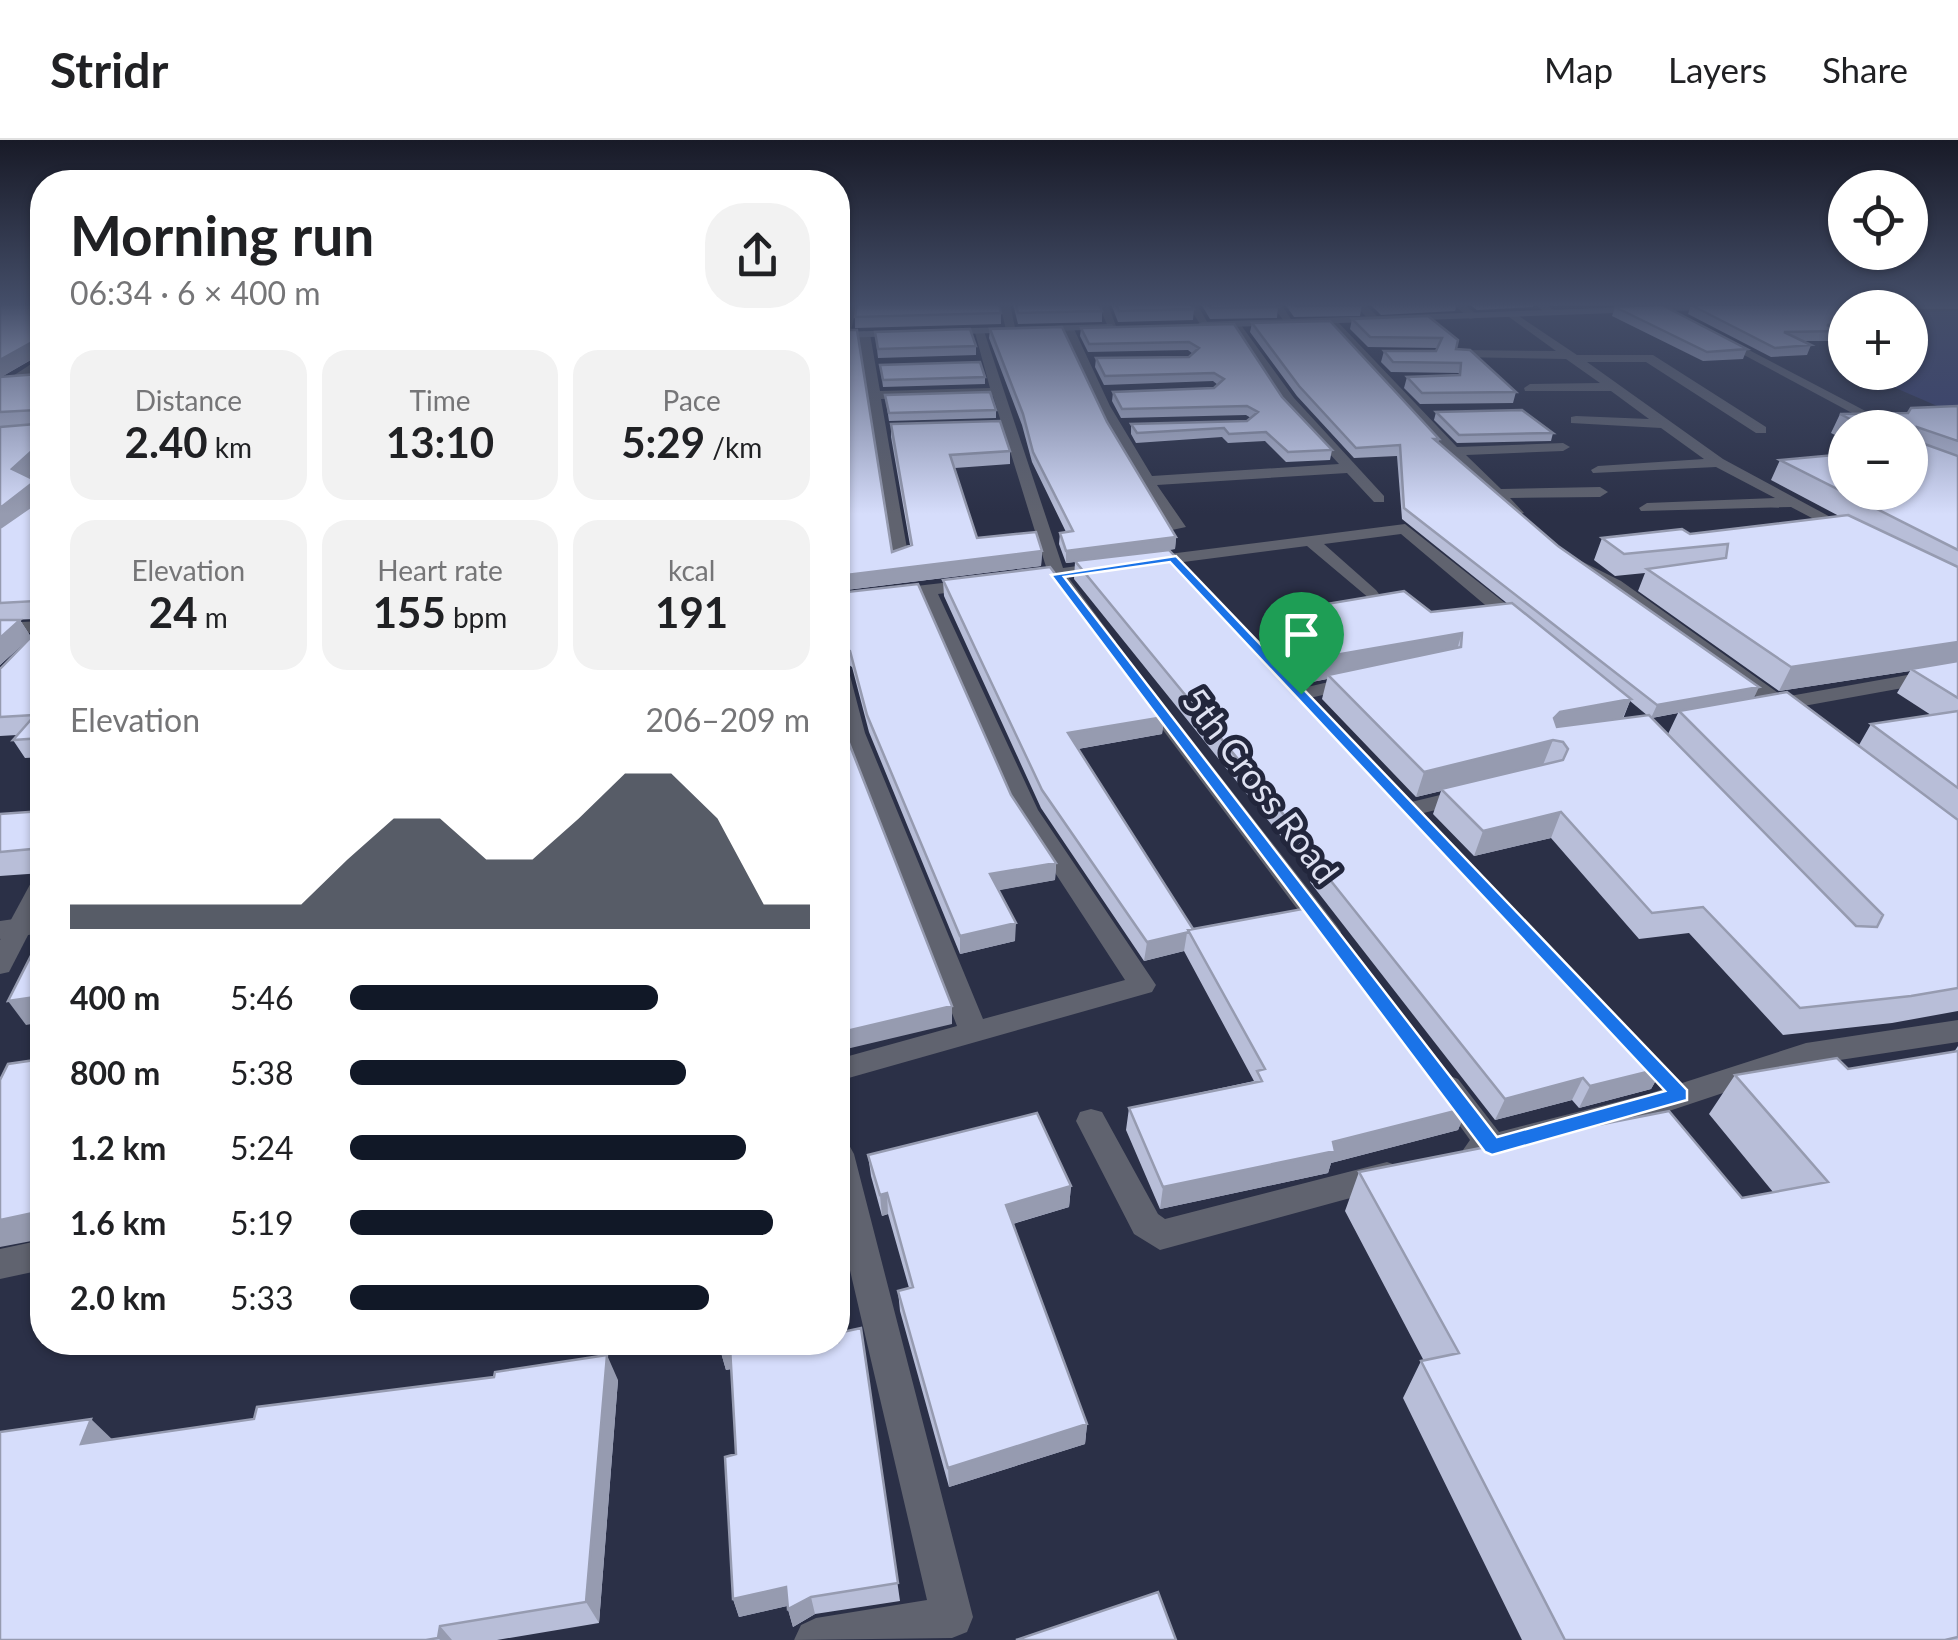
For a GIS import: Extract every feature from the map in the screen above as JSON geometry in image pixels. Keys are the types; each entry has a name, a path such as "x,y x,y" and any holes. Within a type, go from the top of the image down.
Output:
{"main road":[{"path":"4,383 30,381"}],"street":[{"path":"870,374 901,560"},
{"name":"5th Cross Road","path":"993,374 1057,575 1346,956"},
{"path":"1087,374 1146,482 1178,527"},
{"path":"1270,374 1288,401 1379,499"},
{"path":"1380,374 1528,525"},
{"path":"1597,374 1718,462 1860,538"},
{"path":"1675,374 1761,430"},
{"path":"1788,374 1857,410"},
{"path":"1385,380 1402,380"},
{"path":"1530,388 1616,387"},
{"path":"874,395 1000,392"},
{"path":"1096,393 1116,392"},
{"path":"1414,412 1432,412"},
{"path":"1576,420 1668,424"},
{"path":"1118,426 1136,425"},
{"path":"993,426 1012,426"},
{"path":"879,429 898,429"},
{"path":"1454,451 1563,447"},
{"path":"1598,470 1718,462"},
{"path":"1146,482 1351,468"},
{"path":"1743,475 1777,471"},
{"path":"1497,494 1600,492"},
{"path":"1647,508 1795,502"},
{"path":"850,599 1405,530 1540,642"},
{"path":"1311,541 1370,594"},
{"path":"1568,557 1624,584 1810,728"},
{"path":"1172,558 1198,586"},
{"path":"850,1067 1142,985 1026,810 927,589"},
{"path":"0,629 30,628"},
{"path":"1742,712 1956,674"},
{"path":"1302,695 1374,678"},
{"path":"850,717 974,1032"},
{"path":"1411,809 1487,790"},
{"path":"0,966 21,927"},
{"path":"1455,1156 1673,1088 1806,1054 1958,1031"},
{"path":"1432,1067 1492,1146"},
{"path":"1092,1121 1146,1224 1160,1235 1418,1166"},
{"path":"816,1640 952,1617 850,1203"},
{"path":"0,1264 30,1258"}],"shaded area":[{"path":"1928,374 1958,374 1958,415 1900,390 1928,390"}],"building":[{"path":"850,374 864,374 892,552 912,545 891,424 1000,421 1010,451 950,455 977,538 1036,532 1042,551 850,575"},
{"path":"882,374 985,377 883,380"},
{"path":"1007,374 1084,374 1107,422 1176,537 1066,551 1060,533 1073,531 1033,452"},
{"path":"1104,374 1178,374 1105,376"},
{"path":"1216,374 1267,374 1282,397 1332,450 1288,452 1266,432 1229,434 1224,428 1137,433 1131,424 1247,421 1258,412 1247,406 1122,409 1113,392 1214,388 1224,379"},
{"path":"1290,374 1379,374 1439,439 1434,439 1558,546 1759,687 1657,705 1404,508 1400,445 1356,448"},
{"path":"1496,374 1516,392 1422,393 1407,377"},
{"path":"30,375 30,410 0,412 0,377"},
{"path":"990,392 996,410 889,413 885,395"},
{"path":"1958,406 1958,441 1928,431 1928,410 1911,408"},
{"path":"1522,410 1553,433 1459,435 1436,412"},
{"path":"30,424 30,453 12,469 30,478 30,485 0,508 0,427"},
{"path":"1928,445 1958,456 1958,550 1879,510 1928,510"},
{"path":"1828,456 1828,484 1780,460"},
{"path":"30,507 30,601 0,603 0,528"},
{"path":"1848,515 1958,567 1958,642 1791,667 1647,569 1726,558 1728,544 1624,554 1602,538 1682,529 1690,534"},
{"path":"1169,550 1663,1068 1590,1086 1583,1078 1505,1099 1315,861 1321,860 1075,561"},
{"path":"1050,567 1164,717 1068,733 1193,929 1189,932 1147,942 1042,790 943,580"},
{"path":"918,584 1011,795 1056,863 990,874 1016,923 960,936 867,715 850,651 850,592"},
{"path":"1404,591 1431,612 1512,603 1631,699 1560,712 1554,718 1557,727 1649,715 1856,926 1877,927 1883,915 1679,711 1787,692 1958,820 1958,988 1800,1008 1703,907 1652,913 1561,812 1483,831 1441,789 1563,760 1568,749 1563,742 1553,740 1424,772 1328,675 1461,647 1462,633 1312,659 1267,614"},
{"path":"0,620 20,620 0,638"},
{"path":"30,638 30,715 0,717 0,669"},
{"path":"1958,661 1958,698 1911,669"},
{"path":"1958,711 1958,788 1871,724"},
{"path":"30,721 30,739 13,740"},
{"path":"850,746 952,1006 850,1030"},
{"path":"30,812 30,849 0,852 0,814"},
{"path":"1313,907 1467,1108 1333,1142 1335,1151 1163,1187 1129,1108 1262,1081 1257,1071 1265,1069 1188,930"},
{"path":"30,958 30,998 8,1001"},
{"path":"1958,1051 1958,1637 1565,1640 1421,1361 1459,1353 1359,1172 1669,1111 1742,1198 1828,1182 1735,1075 1837,1058 1848,1069"},
{"path":"30,1061 30,1214 0,1220 0,1080 8,1064"},
{"path":"1037,1113 1071,1186 1006,1205 1087,1424 948,1468 898,1291 913,1287 887,1193 880,1195 868,1155"},
{"path":"861,1328 898,1583 811,1597 788,1609 786,1587 733,1599 725,1457 736,1454 730,1355 850,1355 850,1330"},
{"path":"607,1355 586,1602 440,1626 438,1638 426,1640 0,1640 0,1432 91,1419 81,1444 254,1419 257,1407 494,1377 495,1372"},
{"path":"1158,1592 1176,1640 1016,1640"}],"route":[{"path":"1172,558 1301,694 1411,809 1680,1095 1492,1146 1057,575 1172,558"}]}
